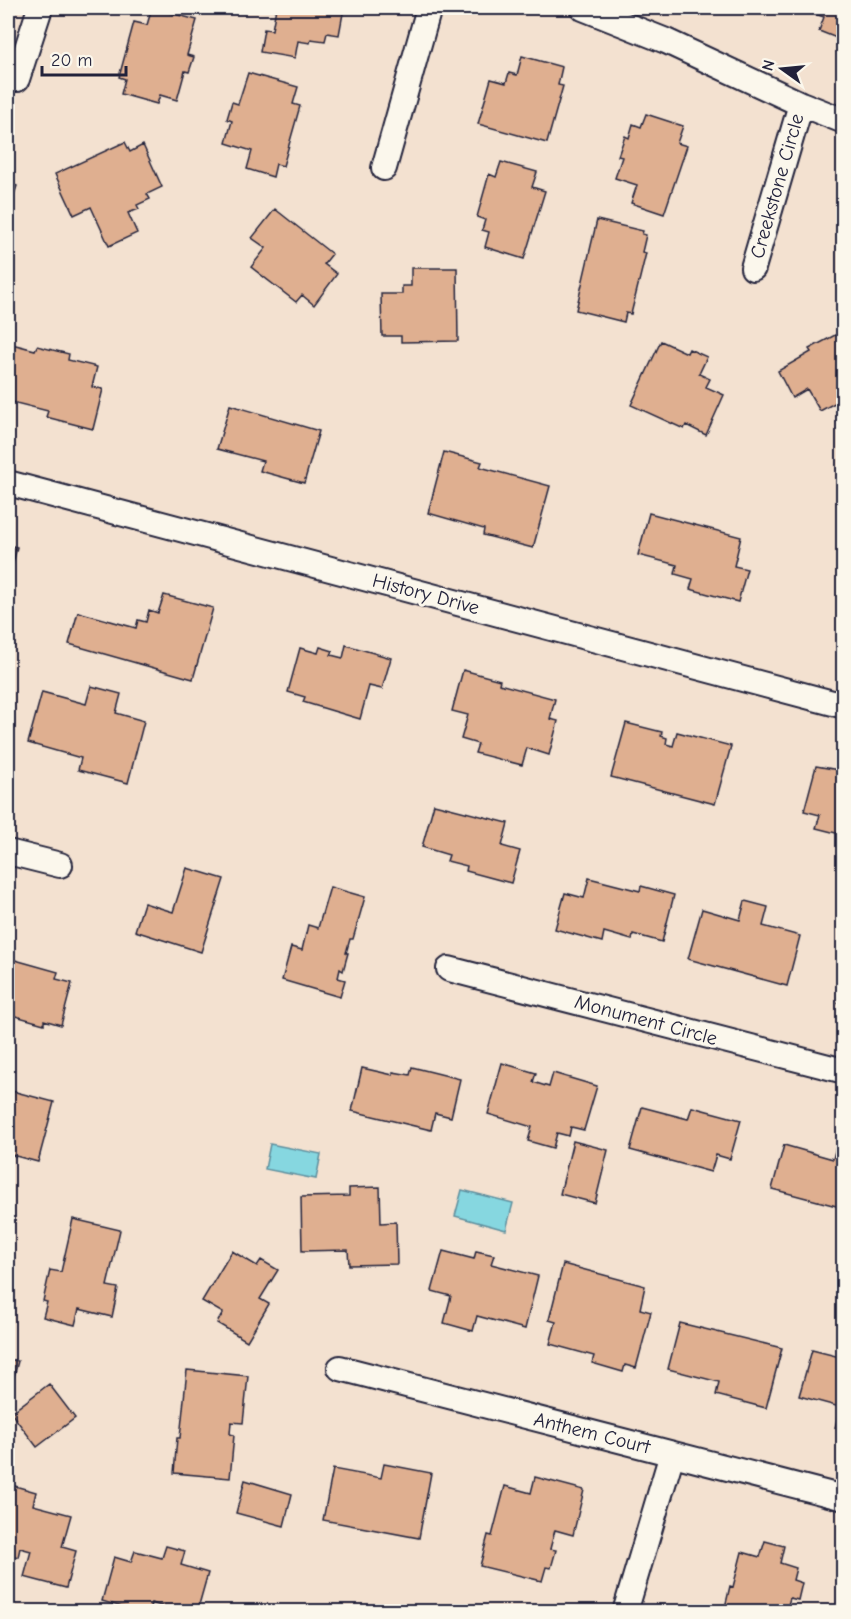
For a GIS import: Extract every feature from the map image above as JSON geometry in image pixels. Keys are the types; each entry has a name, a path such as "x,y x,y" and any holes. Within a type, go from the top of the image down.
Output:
{"street":[{"path":"8,77 17,79 40,8"},
{"path":"384,168 429,8"},
{"path":"583,8 666,40 801,104 843,121"},
{"name":"Creekstone Circle","path":"753,268 801,104"},
{"name":"History Drive","path":"8,483 843,706"},
{"path":"8,852 60,865"},
{"name":"Monument Circle","path":"450,969 843,1071"},
{"name":"Anthem Court","path":"340,1368 843,1498"},
{"path":"625,1611 672,1454"}],"water":[{"path":"270,1144 321,1154 316,1179 265,1169"},
{"path":"462,1190 513,1203 506,1230 455,1216"}],"building":[{"path":"152,8 197,20 187,55 194,57 189,72 185,71 177,100 160,95 157,104 121,94 125,79 119,77 134,22 147,25"},
{"path":"276,8 344,8 339,35 327,33 325,41 311,39 310,43 298,41 295,58 260,52 264,29 272,30"},
{"path":"808,8 844,8 844,41 819,31 824,17 807,11"},
{"path":"522,56 562,67 558,85 563,86 547,143 478,124 491,79 506,83 509,73 517,75"},
{"path":"248,73 298,87 293,104 300,106 283,166 276,164 273,177 247,169 252,151 226,143 232,121 227,119 232,102 238,104"},
{"path":"646,114 683,126 677,143 687,146 664,214 631,203 637,185 615,178 622,157 618,156 625,136 629,138 633,124 641,127"},
{"path":"125,142 130,152 143,145 162,187 147,194 150,199 137,205 139,209 128,213 137,233 109,246 91,207 74,215 55,174"},
{"path":"501,162 537,172 532,187 545,191 524,259 485,247 489,232 482,230 485,220 477,217 489,174 496,177"},
{"path":"8,183 17,186 8,212"},
{"path":"275,209 332,254 324,264 337,274 314,305 302,295 296,302 251,267 266,248 252,238"},
{"path":"597,220 643,231 642,234 646,235 642,252 646,253 631,314 626,313 624,322 576,310"},
{"path":"411,268 457,268 458,341 401,342 401,336 382,336 381,294 402,294 402,286 411,286"},
{"path":"837,334 841,340 844,339 844,398 820,411 807,389 792,398 778,371 811,352 809,349"},
{"path":"661,341 687,353 689,349 707,357 699,374 710,379 706,387 724,395 706,435 686,425 684,429 631,405"},
{"path":"8,343 35,350 37,346 69,354 68,360 97,367 92,387 103,389 93,429 46,417 48,411 8,401"},
{"path":"230,405 319,431 304,483 260,471 263,461 217,449"},
{"path":"444,452 482,462 480,467 550,486 533,548 483,535 484,529 428,513"},
{"path":"649,513 741,537 734,566 747,569 738,602 690,589 693,579 675,574 677,565 638,555"},
{"path":"8,545 17,547 8,583"},
{"path":"164,595 213,608 193,679 69,644 78,612 136,628 138,620 146,622 149,610 158,613"},
{"path":"346,645 391,658 382,689 369,686 360,719 303,702 305,697 288,692 300,648 318,653 320,647 333,651 331,655 343,658"},
{"path":"463,670 500,680 499,684 555,699 550,719 558,721 549,755 527,748 522,765 475,753 478,744 461,739 468,715 452,711"},
{"path":"91,686 121,694 116,713 144,721 128,783 78,770 81,758 28,743 42,692 86,704"},
{"path":"626,723 662,732 661,736 667,738 666,744 673,746 677,732 731,746 715,804 611,777"},
{"path":"816,766 844,771 844,835 816,828 820,815 804,811"},
{"path":"434,804 508,823 502,846 520,851 511,883 466,871 467,866 447,861 449,855 422,847"},
{"path":"187,868 224,879 201,952 135,931 144,903 173,912"},
{"path":"589,878 640,891 641,886 674,895 662,942 633,934 632,940 604,932 602,942 555,929 565,893 584,898"},
{"path":"330,887 365,897 353,939 350,939 343,971 340,969 338,978 345,980 340,997 282,980 291,947 302,950 308,925 318,928"},
{"path":"745,901 768,907 763,926 800,936 787,986 688,959 702,909 740,920"},
{"path":"8,958 58,972 56,979 72,983 61,1025 44,1020 44,1024 8,1014"},
{"path":"844,983 844,1005 838,1003"},
{"path":"502,1063 536,1073 533,1082 549,1087 553,1073 597,1086 584,1130 571,1127 569,1136 557,1133 553,1148 528,1141 532,1127 488,1114"},
{"path":"412,1067 460,1079 451,1117 435,1113 431,1130 352,1111 362,1068 393,1075 393,1072 410,1075"},
{"path":"8,1090 54,1102 38,1162 8,1154"},
{"path":"642,1107 688,1119 692,1107 741,1120 730,1159 716,1155 711,1172 630,1150"},
{"path":"573,1141 608,1150 595,1203 560,1194"},
{"path":"784,1145 833,1159 836,1147 844,1149 844,1208 772,1189"},
{"path":"380,1187 381,1223 396,1222 397,1264 349,1265 348,1250 302,1251 301,1197 349,1196 349,1188"},
{"path":"73,1219 120,1230 107,1286 118,1288 112,1317 79,1309 75,1325 43,1317 47,1302 43,1301 50,1270 61,1272"},
{"path":"232,1251 257,1266 261,1260 278,1270 260,1299 269,1304 247,1341 217,1323 223,1313 202,1301"},
{"path":"443,1251 474,1259 476,1251 494,1255 491,1264 538,1276 525,1329 477,1316 473,1331 444,1323 451,1296 432,1291"},
{"path":"563,1264 645,1286 640,1309 651,1312 636,1368 625,1365 623,1372 592,1363 594,1356 550,1344 556,1322 549,1320"},
{"path":"680,1323 782,1348 766,1408 716,1395 719,1382 668,1369"},
{"path":"812,1350 844,1358 844,1430 835,1428 840,1407 799,1396"},
{"path":"8,1359 18,1361 8,1399"},
{"path":"187,1370 248,1376 243,1423 231,1422 230,1434 234,1435 230,1478 174,1473"},
{"path":"49,1384 75,1418 37,1447 11,1413"},
{"path":"384,1464 431,1473 419,1538 323,1520 333,1469 381,1478"},
{"path":"535,1477 584,1490 573,1535 555,1530 550,1549 556,1550 551,1568 546,1567 542,1581 480,1566 488,1535 492,1536 505,1486 531,1493"},
{"path":"245,1480 292,1494 284,1526 236,1513"},
{"path":"8,1484 36,1492 33,1505 71,1515 62,1547 76,1551 66,1588 24,1577 31,1551 20,1548 18,1557 8,1554"},
{"path":"765,1541 784,1546 780,1563 796,1568 793,1580 802,1583 798,1600 790,1598 786,1612 724,1612 742,1552 760,1557"},
{"path":"166,1546 185,1551 181,1565 208,1573 197,1612 182,1612 151,1603 149,1612 139,1612 102,1601 114,1557 131,1562 135,1551 162,1558"}]}
